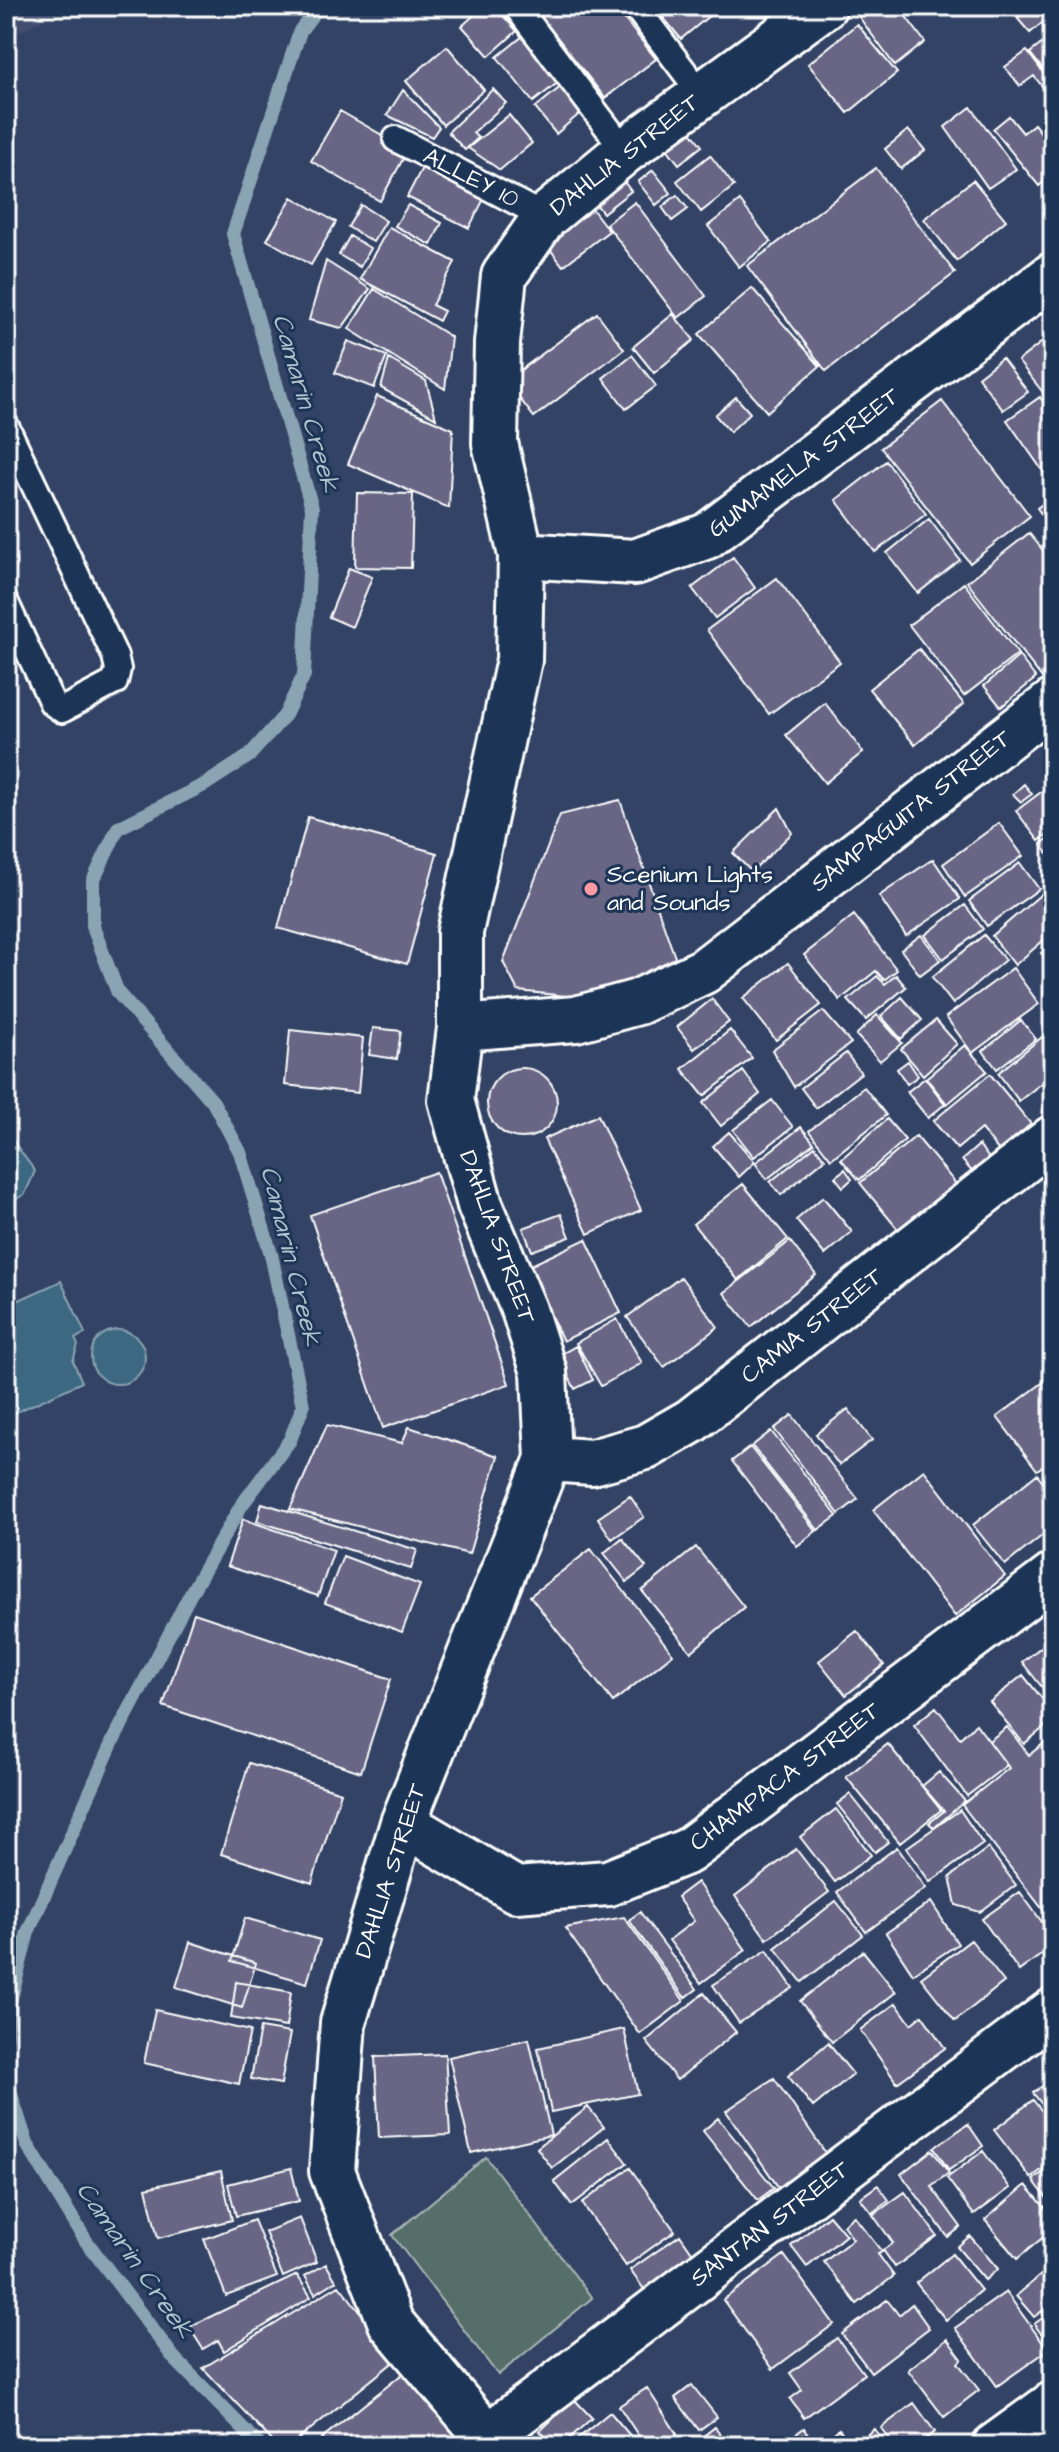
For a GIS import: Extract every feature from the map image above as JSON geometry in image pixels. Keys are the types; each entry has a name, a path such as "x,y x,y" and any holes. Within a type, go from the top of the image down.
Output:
{"street":[{"name":"DAHLIA STREET","path":"491,2441 391,2323 332,2171 343,2023 403,1823 548,1459 544,1372 524,1310 480,1205 451,1100 460,1028 460,932 519,660 521,555 495,443 497,343 504,276 545,217 625,151 824,6"},
{"name":"GUMAMELA STREET","path":"521,555 635,562 707,536 1053,275"},
{"name":"SAMPAGUITA STREET","path":"460,1028 576,1019 638,1002 704,971 1053,702"},
{"name":"CAMIA STREET","path":"548,1459 592,1462 646,1447 691,1421 1053,1138"},
{"name":"CHAMPACA STREET","path":"403,1823 516,1890 608,1883 688,1851 1053,1576"},
{"name":"SANTAN STREET","path":"491,2441 1053,2011"},
{"path":"995,2446 1046,2423"}],"lane":[{"path":"516,6 625,151"},
{"path":"635,6 702,95"},
{"name":"ALLEY 10","path":"396,139 545,217"},
{"path":"6,426 115,656 118,669 115,682 62,710 52,703 6,603"}],"shaded area":[{"path":"6,6 72,6 6,38"},
{"path":"6,1131 35,1171 25,1194 6,1205"},
{"path":"61,1281 85,1333 75,1339 78,1345 73,1361 82,1382 6,1417 6,1306"},
{"path":"118,1330 137,1338 145,1357 137,1376 118,1384 99,1376 91,1357 99,1338"}],"green space":[{"path":"486,2157 592,2298 498,2375 392,2235"}],"building":[{"path":"484,6 494,6 517,31 489,56 462,26"},
{"path":"544,6 614,6 656,59 605,98 537,12"},
{"path":"654,6 721,6 681,39"},
{"path":"874,6 898,6 925,42 895,66 859,17"},
{"path":"1032,6 1052,6 1053,14 1030,33 1017,18"},
{"path":"857,24 897,73 848,113 808,64"},
{"path":"1053,35 1053,82 1030,53"},
{"path":"523,36 560,81 533,102 497,57"},
{"path":"447,46 484,90 443,125 406,81"},
{"path":"1027,51 1052,85 1045,90 1034,76 1020,86 1005,67"},
{"path":"563,85 584,110 556,134 535,108"},
{"path":"493,89 506,103 473,133 478,138 465,150 448,132"},
{"path":"403,90 439,127 432,137 387,115"},
{"path":"971,107 1016,169 988,188 945,127"},
{"path":"340,111 408,150 380,201 311,161"},
{"path":"509,115 532,143 500,170 468,148"},
{"path":"1009,116 1023,133 1034,124 1053,148 1053,174 1039,186 993,129"},
{"path":"685,124 702,146 679,164 662,142"},
{"path":"908,130 925,150 901,169 885,149"},
{"path":"710,155 734,186 701,212 677,181"},
{"path":"425,162 487,193 469,228 407,197"},
{"path":"876,168 955,273 826,371 747,266"},
{"path":"615,170 631,191 603,213 587,192"},
{"path":"653,170 671,193 656,205 638,182"},
{"path":"973,180 1006,220 957,261 924,219"},
{"path":"677,195 688,209 672,221 662,207"},
{"path":"292,197 336,222 311,265 267,240"},
{"path":"586,201 609,231 563,266 540,236"},
{"path":"740,201 771,242 739,267 708,226"},
{"path":"635,202 706,296 678,318 606,224"},
{"path":"361,205 386,221 373,242 348,227"},
{"path":"408,205 442,223 431,245 395,226"},
{"path":"389,227 455,262 432,305 444,311 439,321 360,279"},
{"path":"350,236 370,248 360,267 339,255"},
{"path":"326,261 370,289 342,328 309,320"},
{"path":"752,288 820,366 767,412 699,334"},
{"path":"374,289 451,337 445,389 349,329"},
{"path":"597,313 624,349 534,417 506,381"},
{"path":"673,314 694,340 654,373 633,347"},
{"path":"1053,321 1053,338 1045,326"},
{"path":"1046,339 1053,348 1053,405 1018,361"},
{"path":"348,341 387,356 374,388 335,373"},
{"path":"632,355 656,386 626,409 603,378"},
{"path":"1002,358 1028,392 1003,410 978,377"},
{"path":"389,359 426,381 436,418 381,388"},
{"path":"377,396 453,429 449,508 348,464"},
{"path":"736,397 750,413 730,432 715,415"},
{"path":"1040,397 1053,416 1053,472 1047,477 1007,420"},
{"path":"942,401 1030,516 970,563 881,448"},
{"path":"886,461 926,514 875,552 836,500"},
{"path":"357,493 413,494 411,568 355,567"},
{"path":"1053,496 1053,530 1037,508"},
{"path":"929,519 960,560 918,593 887,553"},
{"path":"1029,533 1053,563 1053,671 1043,679 967,582"},
{"path":"733,557 755,588 715,618 692,588"},
{"path":"349,568 372,577 352,627 329,617"},
{"path":"777,578 840,662 769,714 707,630"},
{"path":"964,583 1018,654 964,696 909,625"},
{"path":"919,649 964,704 915,745 869,689"},
{"path":"1019,656 1036,678 1001,707 984,686"},
{"path":"825,703 863,752 825,783 786,735"},
{"path":"1053,783 1053,830 1039,841 1016,811"},
{"path":"1024,784 1032,794 1021,802 1013,794"},
{"name":"Scenium Lights and Sounds","path":"620,800 678,966 576,997 518,991 503,962 560,815"},
{"path":"779,808 792,833 752,872 733,853"},
{"path":"308,817 437,853 407,964 278,928"},
{"path":"999,823 1023,856 965,897 943,864"},
{"path":"1053,835 1053,860 1041,844"},
{"path":"933,859 960,899 906,936 879,896"},
{"path":"1020,863 1039,889 987,926 969,901"},
{"path":"1046,890 1053,899 1053,932 1015,965 992,936"},
{"path":"965,905 983,929 943,959 925,935"},
{"path":"854,915 897,970 884,980 876,971 840,1000 804,955"},
{"path":"921,935 940,960 920,975 901,950"},
{"path":"984,935 1005,960 953,1004 932,977"},
{"path":"1053,942 1053,966 1041,953"},
{"path":"788,963 821,1005 776,1040 743,998"},
{"path":"1013,968 1039,1004 972,1053 946,1017"},
{"path":"896,975 906,987 866,1020 848,1000 877,976 885,984"},
{"path":"902,997 922,1020 901,1039 881,1016"},
{"path":"712,999 729,1022 694,1049 677,1027"},
{"path":"823,1011 851,1043 794,1087 772,1050"},
{"path":"877,1015 902,1043 880,1061 856,1035"},
{"path":"936,1020 957,1044 923,1075 901,1049"},
{"path":"1021,1020 1036,1039 997,1069 983,1051"},
{"path":"373,1028 401,1031 397,1059 369,1055"},
{"path":"1053,1028 1053,1074 1019,1101 998,1073"},
{"path":"290,1030 363,1038 358,1093 285,1085"},
{"path":"730,1030 752,1058 704,1096 682,1069"},
{"path":"965,1045 987,1071 947,1104 926,1078"},
{"path":"846,1053 861,1073 816,1108 801,1088"},
{"path":"908,1061 918,1076 907,1084 897,1069"},
{"path":"522,1068 547,1078 557,1103 547,1128 522,1138 497,1128 487,1103 497,1078"},
{"path":"743,1071 760,1094 721,1126 703,1103"},
{"path":"990,1074 1031,1124 999,1151 981,1129 957,1149 933,1121"},
{"path":"925,1078 945,1104 928,1118 907,1092"},
{"path":"864,1087 886,1115 831,1159 809,1131"},
{"path":"772,1100 793,1127 754,1157 733,1130"},
{"path":"598,1115 641,1210 588,1234 544,1139"},
{"path":"887,1119 905,1140 859,1180 841,1159"},
{"path":"801,1127 814,1143 767,1179 755,1163"},
{"path":"729,1132 755,1162 739,1177 713,1146"},
{"path":"916,1136 957,1185 900,1232 860,1183"},
{"path":"979,1145 991,1161 975,1175 962,1160"},
{"path":"815,1146 825,1159 781,1195 770,1182"},
{"path":"845,1169 852,1179 843,1187 835,1177"},
{"path":"436,1172 509,1384 383,1428 310,1215"},
{"path":"743,1184 788,1239 738,1280 693,1224"},
{"path":"823,1197 852,1232 825,1255 796,1220"},
{"path":"1053,1198 1053,1222 1042,1207"},
{"path":"561,1214 570,1237 532,1251 523,1228"},
{"path":"586,1239 621,1313 563,1341 527,1267"},
{"path":"790,1241 816,1275 751,1327 724,1293"},
{"path":"681,1277 718,1327 664,1367 627,1317"},
{"path":"617,1319 642,1363 601,1386 576,1343"},
{"path":"576,1346 593,1380 575,1389 558,1356"},
{"path":"1053,1375 1053,1459 1037,1470 997,1417"},
{"path":"848,1409 872,1440 839,1465 816,1434"},
{"path":"792,1415 858,1499 839,1514 774,1429"},
{"path":"327,1425 402,1443 409,1427 498,1456 469,1554 290,1509"},
{"path":"771,1431 837,1516 818,1530 752,1446"},
{"path":"750,1447 816,1531 797,1546 732,1461"},
{"path":"1053,1463 1053,1479 1045,1469"},
{"path":"924,1470 1005,1576 955,1616 873,1510"},
{"path":"1037,1474 1053,1494 1053,1527 1005,1565 973,1525"},
{"path":"630,1496 644,1517 612,1539 598,1518"},
{"path":"262,1503 417,1550 411,1569 257,1521"},
{"path":"243,1519 334,1550 318,1596 227,1566"},
{"path":"622,1538 646,1567 627,1582 604,1553"},
{"path":"696,1547 744,1607 691,1652 642,1591"},
{"path":"591,1549 673,1654 613,1702 530,1596"},
{"path":"343,1556 420,1585 402,1632 325,1603"},
{"path":"194,1613 391,1679 361,1772 163,1706"},
{"path":"857,1631 884,1665 846,1695 819,1661"},
{"path":"1045,1644 1053,1655 1053,1701 1022,1662"},
{"path":"1023,1675 1053,1712 1053,1720 1024,1744 990,1702"},
{"path":"936,1707 960,1738 976,1724 1007,1765 967,1796 914,1725"},
{"path":"1007,1727 1029,1755 1053,1736 1053,1904 1044,1911 962,1805 1009,1768 989,1741"},
{"path":"888,1744 941,1810 900,1843 846,1777"},
{"path":"249,1763 341,1792 312,1883 221,1854"},
{"path":"939,1772 965,1801 934,1828 929,1823 944,1811 922,1786"},
{"path":"850,1794 888,1842 875,1852 837,1804"},
{"path":"836,1809 871,1855 835,1882 800,1837"},
{"path":"960,1810 983,1844 930,1882 906,1848"},
{"path":"897,1847 926,1888 866,1932 837,1892"},
{"path":"988,1848 1016,1885 980,1912 956,1905 950,1877"},
{"path":"796,1849 829,1892 767,1939 735,1896"},
{"path":"697,1882 746,1950 701,1983 669,1940 694,1921 677,1897"},
{"path":"1020,1892 1053,1937 1053,1946 1019,1971 982,1919"},
{"path":"836,1901 863,1935 802,1982 775,1948"},
{"path":"931,1902 958,1944 913,1974 886,1933"},
{"path":"640,1912 697,1989 685,1998 629,1920"},
{"path":"624,1917 684,2001 640,2034 565,1928"},
{"path":"245,1918 320,1940 307,1983 232,1961"},
{"path":"971,1940 1004,1982 955,2021 921,1978"},
{"path":"190,1942 256,1963 242,2008 176,1987"},
{"path":"767,1950 793,1988 739,2023 713,1985"},
{"path":"863,1951 896,1992 832,2042 800,2001"},
{"path":"236,1982 291,1992 286,2027 231,2018"},
{"path":"704,1993 736,2032 677,2080 646,2041"},
{"path":"896,2003 911,2024 922,2015 945,2048 897,2083 860,2030"},
{"path":"155,2010 250,2031 239,2084 144,2063"},
{"path":"260,2028 290,2033 281,2084 251,2079"},
{"path":"624,2029 638,2094 551,2112 538,2048"},
{"path":"529,2039 551,2135 471,2153 449,2057"},
{"path":"828,2043 853,2074 813,2107 788,2076"},
{"path":"445,2054 450,2135 379,2138 375,2057"},
{"path":"774,2078 827,2155 779,2188 726,2111"},
{"path":"1052,2079 1053,2102 1045,2108 1033,2093"},
{"path":"1033,2100 1053,2125 1053,2161 1031,2178 994,2130"},
{"path":"588,2107 604,2127 552,2168 537,2148"},
{"path":"718,2118 774,2188 758,2200 703,2131"},
{"path":"968,2124 983,2146 949,2170 934,2148"},
{"path":"608,2138 627,2163 572,2205 554,2181"},
{"path":"932,2150 949,2173 931,2186 961,2227 948,2237 901,2174"},
{"path":"983,2151 1010,2188 974,2215 947,2178"},
{"path":"1053,2165 1053,2206 1033,2180"},
{"path":"291,2168 299,2201 236,2216 228,2184"},
{"path":"630,2168 675,2231 626,2266 582,2203"},
{"path":"221,2171 232,2220 158,2238 146,2188"},
{"path":"878,2185 889,2200 872,2213 860,2198"},
{"path":"1026,2185 1053,2217 1053,2229 1017,2259 985,2220"},
{"path":"905,2192 937,2236 895,2267 883,2250 893,2243 873,2215"},
{"path":"829,2215 846,2235 807,2267 791,2246"},
{"path":"854,2216 882,2252 878,2254 894,2276 857,2304 824,2262 853,2239 843,2225"},
{"path":"300,2218 317,2262 283,2277 265,2232"},
{"path":"254,2220 277,2277 226,2296 204,2239"},
{"path":"680,2235 698,2261 649,2296 630,2270"},
{"path":"970,2236 998,2269 985,2280 957,2247"},
{"path":"1053,2245 1053,2267 1042,2253"},
{"path":"952,2254 981,2290 946,2320 916,2283"},
{"path":"784,2255 834,2324 773,2369 723,2300"},
{"path":"326,2264 336,2281 315,2294 305,2276"},
{"path":"1048,2269 1053,2275 1053,2323 1042,2311 1034,2317 1016,2296"},
{"path":"297,2275 311,2297 224,2351 218,2340 203,2349 189,2327"},
{"path":"339,2285 397,2359 290,2446 277,2446 203,2368"},
{"path":"1006,2292 1048,2350 997,2386 955,2328"},
{"path":"887,2300 899,2315 912,2304 929,2328 871,2372 842,2334"},
{"path":"1044,2317 1053,2328 1053,2341 1049,2344 1034,2324"},
{"path":"837,2338 864,2374 804,2418 790,2399 802,2390 790,2373"},
{"path":"947,2339 962,2359 958,2363 979,2390 944,2417 908,2370"},
{"path":"405,2372 464,2446 328,2446 322,2438"},
{"path":"692,2385 717,2417 699,2430 675,2398"},
{"path":"647,2388 677,2434 659,2446 645,2446 619,2406"},
{"path":"574,2399 592,2418 561,2446 554,2446 540,2431"},
{"path":"914,2403 935,2432 917,2446 894,2446 881,2428"},
{"path":"610,2412 639,2446 569,2446"},
{"path":"715,2427 730,2446 692,2446 692,2445"},
{"path":"804,2428 817,2446 780,2446"},
{"path":"839,2429 853,2446 819,2445"},
{"path":"874,2429 887,2446 853,2446"}],"waterway":[{"name":"Camarin Creek","path":"6,2045 9,2006 28,1932 112,1743 192,1591 241,1506 290,1440 303,1406 271,1254 240,1152 213,1102 118,993 93,927 93,881 118,828 206,784 249,756 285,715 304,675 312,508 233,234 300,31 319,6"},
{"name":"Camarin Creek","path":"6,2079 27,2144 86,2241 174,2358 260,2446"}],"place":[{"name":"Scenium Lights and Sounds","path":"591,889"}]}
